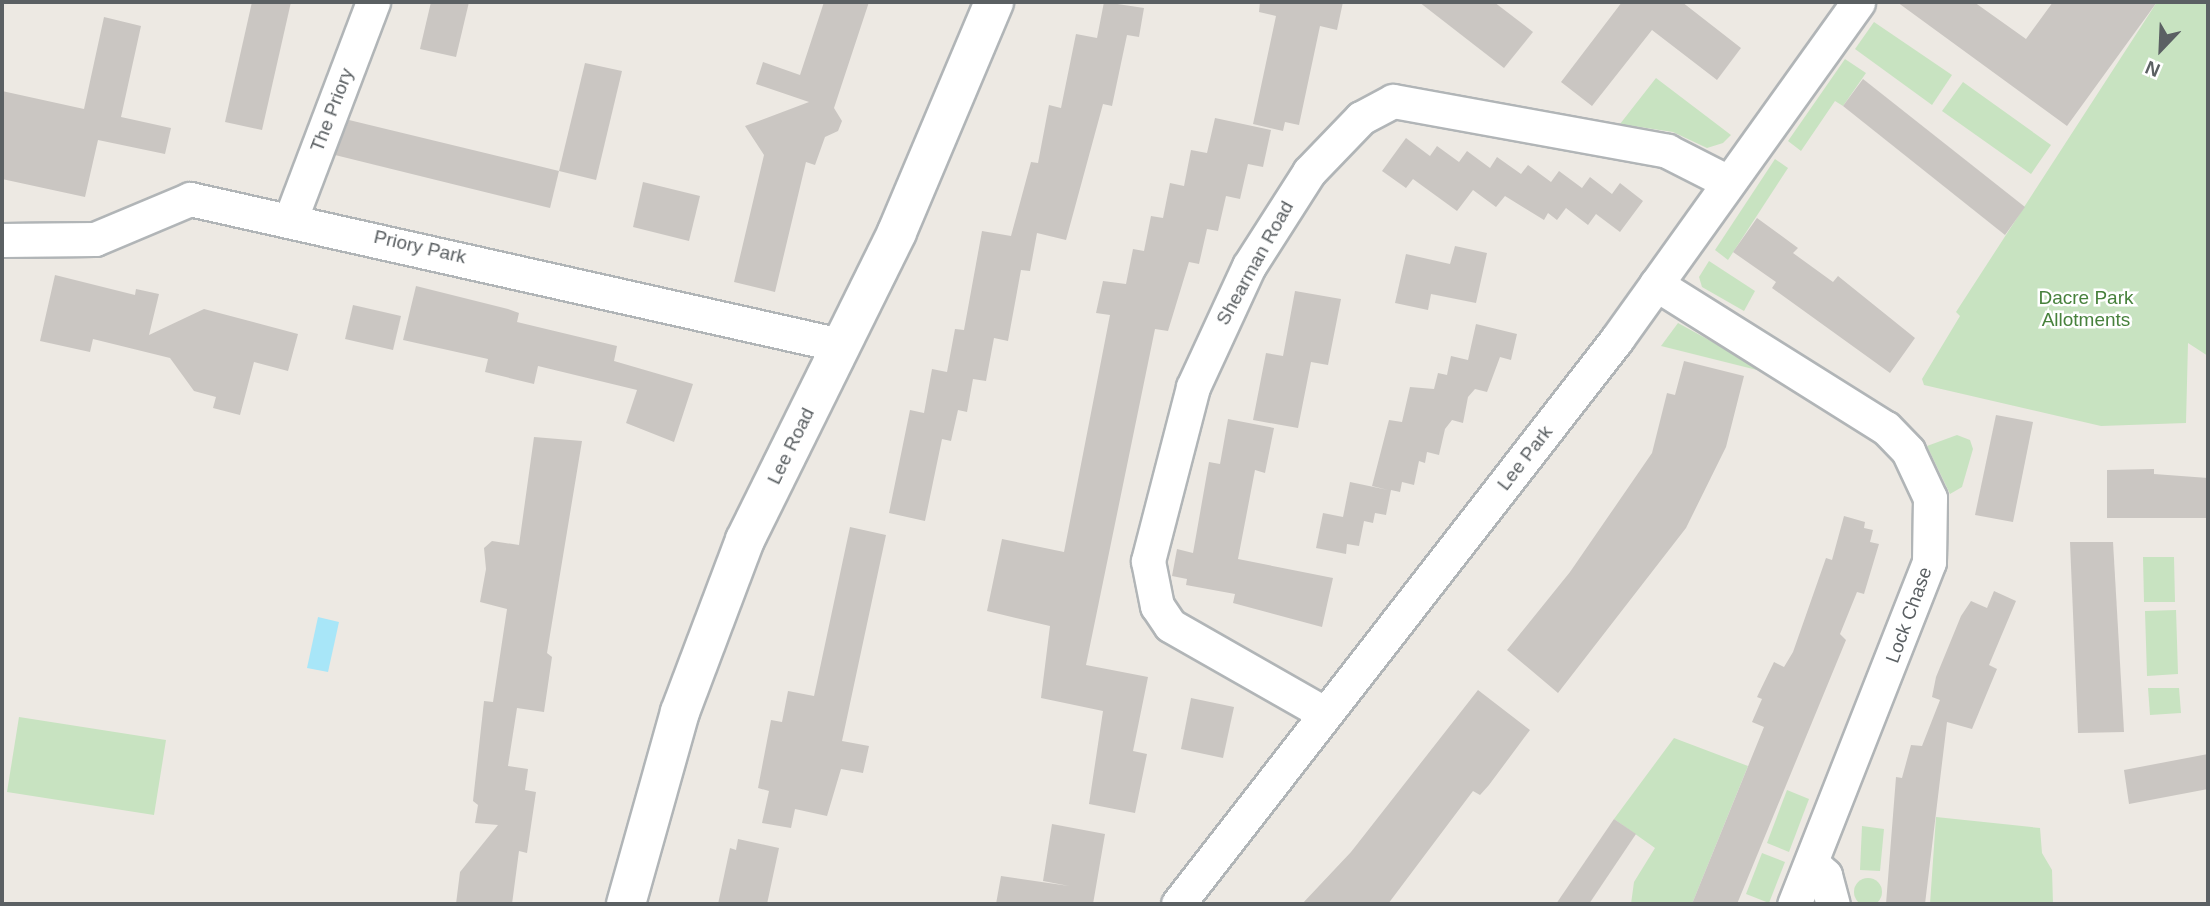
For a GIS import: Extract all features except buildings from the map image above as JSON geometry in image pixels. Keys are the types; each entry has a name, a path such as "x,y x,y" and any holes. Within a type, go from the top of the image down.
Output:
{"main road":[{"name":"Lee Road","path":"626,904 680,712 745,540 897,232 995,2"}],"street":[{"name":"The Priory","path":"291,218 373,2"},
{"name":"Lee Park","path":"1178,904 1656,284 1858,2"},
{"name":"Shearman Road","path":"1324,713 1170,625 1157,607 1148,561 1193,387 1249,266 1309,173 1361,118 1393,101 1667,151 1728,182"},
{"name":"Priory Park","path":"2,240 95,239 190,199 291,218 840,345"},
{"name":"Lock Chase","path":"1656,284 1885,428 1908,451 1930,498 1929,562 1794,904"},
{"path":"1812,863 1825,875 1833,904"}],"green space":[{"name":"Dacre Park Allotments","path":"2157,2 2208,2 2208,356 2188,343 2186,423 2101,426 1924,385 1922,379 1960,316 1956,312"},
{"path":"1874,22 1952,75 1932,105 1855,49"},
{"path":"1845,59 1866,73 1843,106 1835,101 1801,151 1788,141"},
{"path":"1656,78 1731,135 1723,143 1707,148 1673,132 1620,124"},
{"path":"1963,82 2051,145 2031,174 1942,111"},
{"path":"1775,159 1788,168 1728,260 1715,250"},
{"path":"1709,261 1755,291 1744,311 1702,287 1699,277"},
{"path":"1678,323 1769,373 1661,346"},
{"path":"1957,435 1970,440 1973,449 1962,487 1950,494 1927,446"},
{"path":"2143,557 2174,557 2175,602 2144,602"},
{"path":"2176,610 2178,674 2147,676 2145,611"},
{"path":"2148,688 2179,688 2181,713 2150,715"},
{"path":"19,717 166,740 154,815 7,792"},
{"path":"1674,738 1748,766 1692,904 1631,904 1634,882 1655,848 1614,819"},
{"path":"1787,790 1809,799 1789,852 1767,843"},
{"path":"1936,817 2040,828 2042,853 2052,870 2053,904 1930,904"},
{"path":"1862,826 1884,829 1880,871 1860,870"},
{"path":"1762,853 1785,862 1769,903 1746,894"},
{"path":"1868,878 1878,882 1882,892 1878,902 1868,906 1858,902 1854,892 1858,882"}],"water":[{"path":"318,617 339,622 328,672 307,668"}]}
